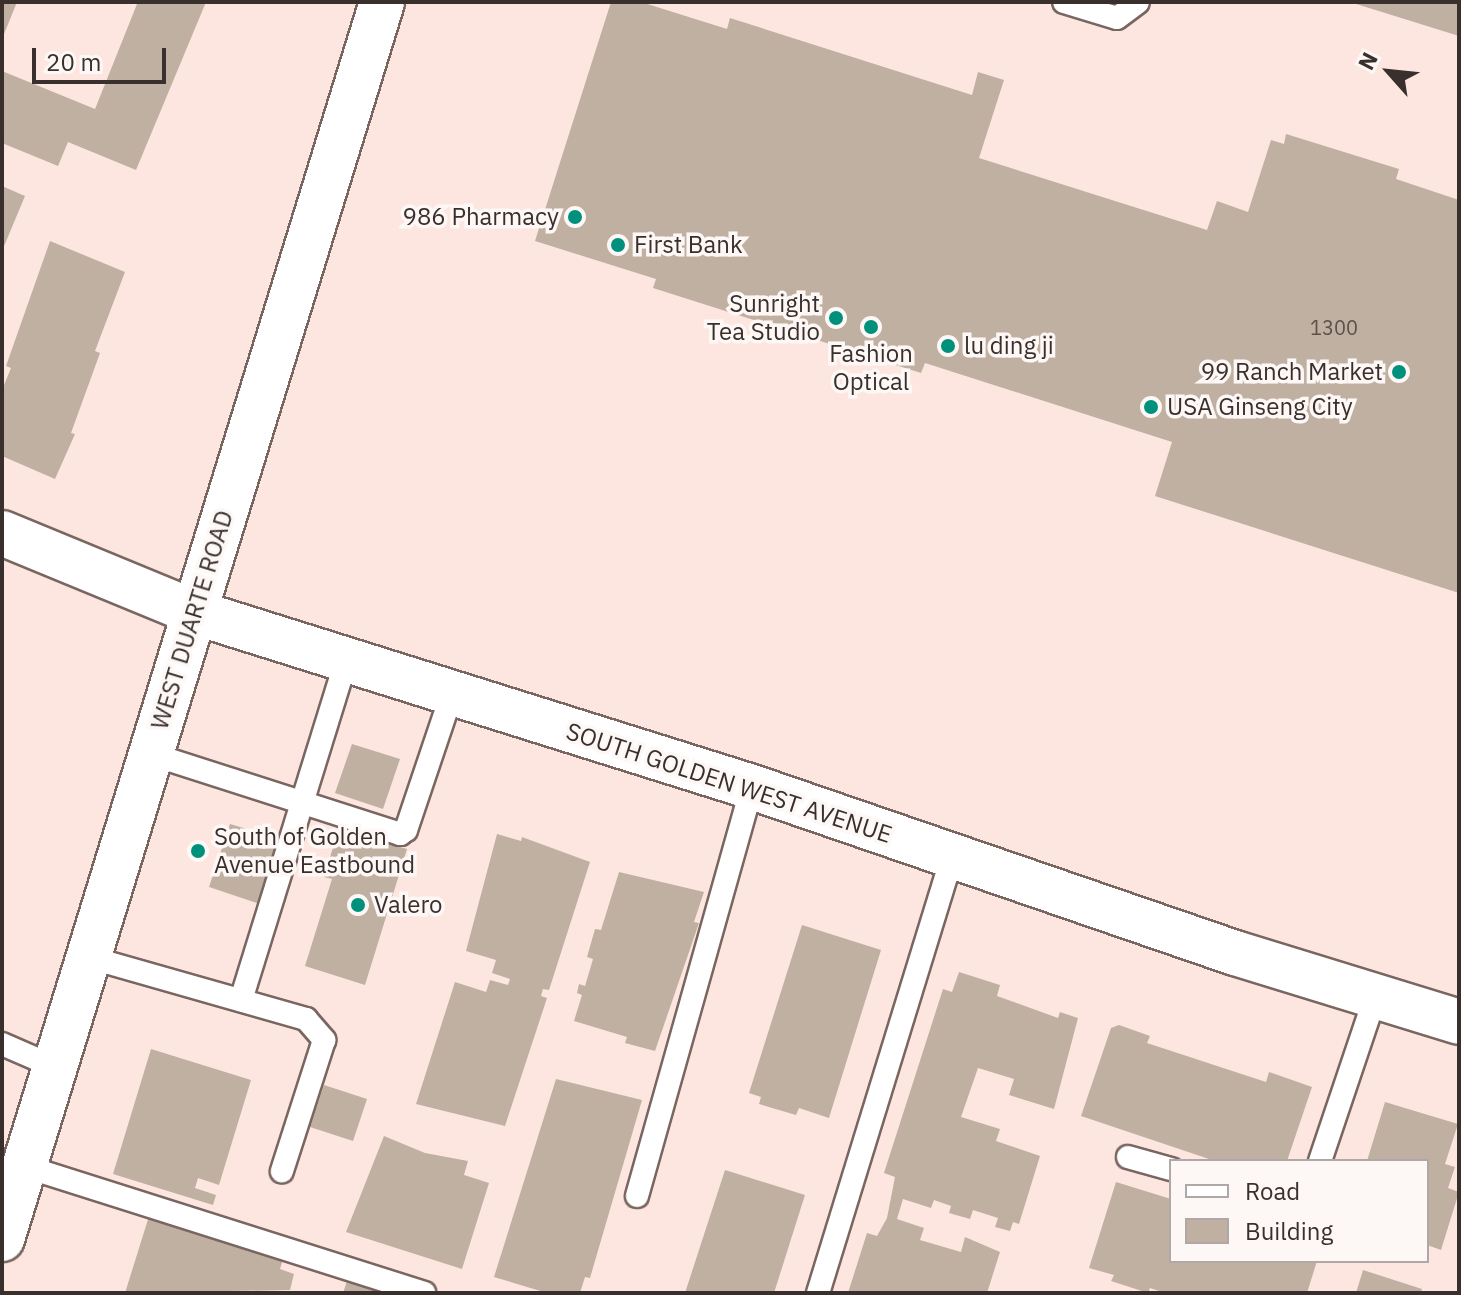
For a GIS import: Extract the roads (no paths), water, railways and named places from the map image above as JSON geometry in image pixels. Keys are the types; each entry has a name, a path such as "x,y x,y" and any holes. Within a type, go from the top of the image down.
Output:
{"street":[{"name":"WEST DUARTE ROAD","path":"2,1239 382,2"},
{"name":"SOUTH GOLDEN WEST AVENUE","path":"2,533 194,612 752,787 952,858 1375,998 1459,1022"}],"lane":[{"path":"1064,2 1117,18 1138,2"},
{"path":"241,1000 346,660"},
{"path":"151,754 400,834 406,830 452,693"},
{"path":"637,1196 752,787"},
{"path":"818,1293 952,858"},
{"path":"88,957 306,1019 324,1040 282,1171"},
{"path":"1321,1159 1375,998"},
{"path":"2,1044 55,1067"},
{"path":"1128,1157 1169,1168"},
{"path":"24,1166 424,1293"}],"place":[{"name":"986 Pharmacy","path":"575,217"},
{"name":"First Bank","path":"618,245"},
{"name":"Sunright Tea Studio","path":"836,318"},
{"name":"Fashion Optical","path":"871,327"},
{"name":"lu ding ji","path":"948,346"},
{"name":"99 Ranch Market","path":"1399,372"},
{"name":"USA Ginseng City","path":"1151,407"},
{"name":"South of Golden Avenue Eastbound","path":"198,851"},
{"name":"Valero","path":"358,905"}]}
